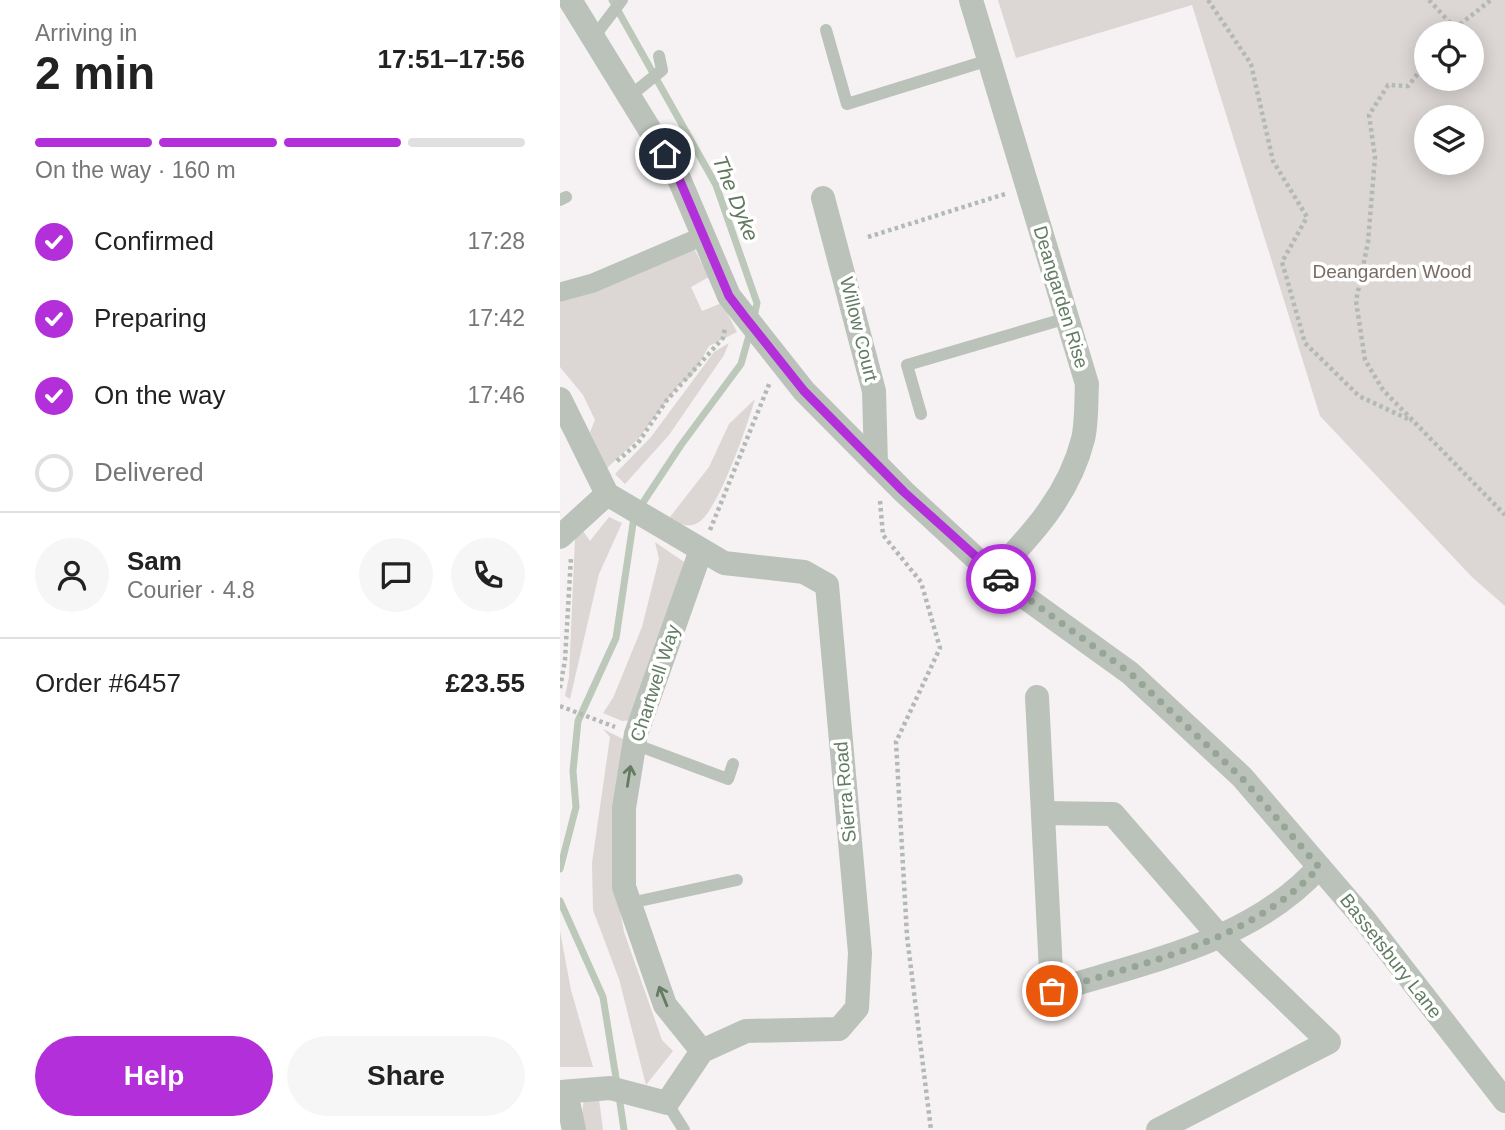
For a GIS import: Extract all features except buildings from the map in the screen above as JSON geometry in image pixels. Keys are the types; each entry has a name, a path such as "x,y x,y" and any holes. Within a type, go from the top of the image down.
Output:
{"street":[{"name":"Bassetsbury Lane","path":"570,0 599,31 638,89 732,300 804,391 876,464 994,575 1130,673 1242,778 1364,919 1505,1101"},
{"name":"Deangarden Rise","path":"971,0 1087,384 1084,437 1060,496 1042,523 994,575"},
{"name":"Willow Court","path":"823,198 874,391 876,464"},
{"path":"560,292 593,283 703,236"},
{"path":"560,399 609,492 567,532"},
{"name":"Sierra Road","path":"609,492 724,563 804,572 827,585 860,953 857,1007 839,1029 746,1031 702,1051"},
{"name":"Chartwell Way","path":"701,550 634,744 624,808 624,887 665,1005 702,1051"},
{"path":"1037,697 1052,991 1220,937 1297,892 1319,867"},
{"path":"1043,813 1113,814 1220,937 1329,1042 1158,1130"},
{"path":"574,1130 563,1092 610,1087 656,1100 702,1051"}],"lane":[{"path":"599,31 621,2"},
{"path":"826,30 847,104 989,60"},
{"path":"638,89 662,70 659,56"},
{"path":"921,414 907,365 1067,317"},
{"path":"634,744 728,779 733,764"},
{"path":"630,903 737,880"},
{"path":"656,1100 684,1130"}],"path":[{"path":"1208,0 1251,64 1273,161 1307,217 1282,262 1305,343 1359,396 1416,423"},
{"path":"1429,0 1448,21"},
{"path":"1462,21 1492,0"},
{"path":"1414,78 1408,86 1388,85 1369,116 1375,157 1368,242 1356,301 1365,360 1383,390 1505,515"},
{"path":"867,237 1010,193"},
{"path":"609,492 667,400 723,338 732,300"},
{"path":"701,550 780,360"},
{"path":"876,464 883,535 921,582 940,648 897,742 907,936 931,1130"},
{"path":"560,688 565,660 567,532"},
{"path":"560,706 596,720"}],"green space":[{"name":"Deangarden Wood","path":"998,0 1505,0 1505,606 1472,577 1320,416 1192,5 1016,58"},
{"path":"690,241 709,277 691,287 702,311 722,303 737,332 709,346 692,376 678,386 638,439 607,468 590,432 595,420 583,395 560,367 560,298"},
{"path":"729,343 724,355 669,435 625,484 615,474 651,437 714,352"},
{"path":"755,399 732,465 707,514 692,525 673,520 670,517 709,467 729,424"},
{"path":"609,517 622,523 599,574 570,699 565,696 569,677 575,538 583,531 590,541"},
{"path":"655,542 684,562 632,720 622,721 603,713 613,698 642,627 659,559"},
{"path":"603,729 623,739 615,883 624,932 662,1040 673,1051 646,1085 619,979 593,910 592,863 610,737"},
{"path":"560,931 571,990 593,1067 560,1067"},
{"path":"584,1098 599,1099 603,1130 580,1130"}],"waterway":[{"name":"The Dyke","path":"612,0 716,185 757,303 754,317"},
{"path":"640,507 681,445 741,364 750,332"},
{"path":"560,869 576,807 573,771 578,721 616,638 634,517"},
{"path":"560,901 603,997 617,1084"},
{"path":"619,1096 624,1130"}],"way so far":[{"path":"1001,579 1130,673 1242,778 1319,867 1297,892 1210,942 1052,991"}],"route":[{"path":"665,154 677,174 729,296 745,317 804,391 904,492 1001,579"}]}
